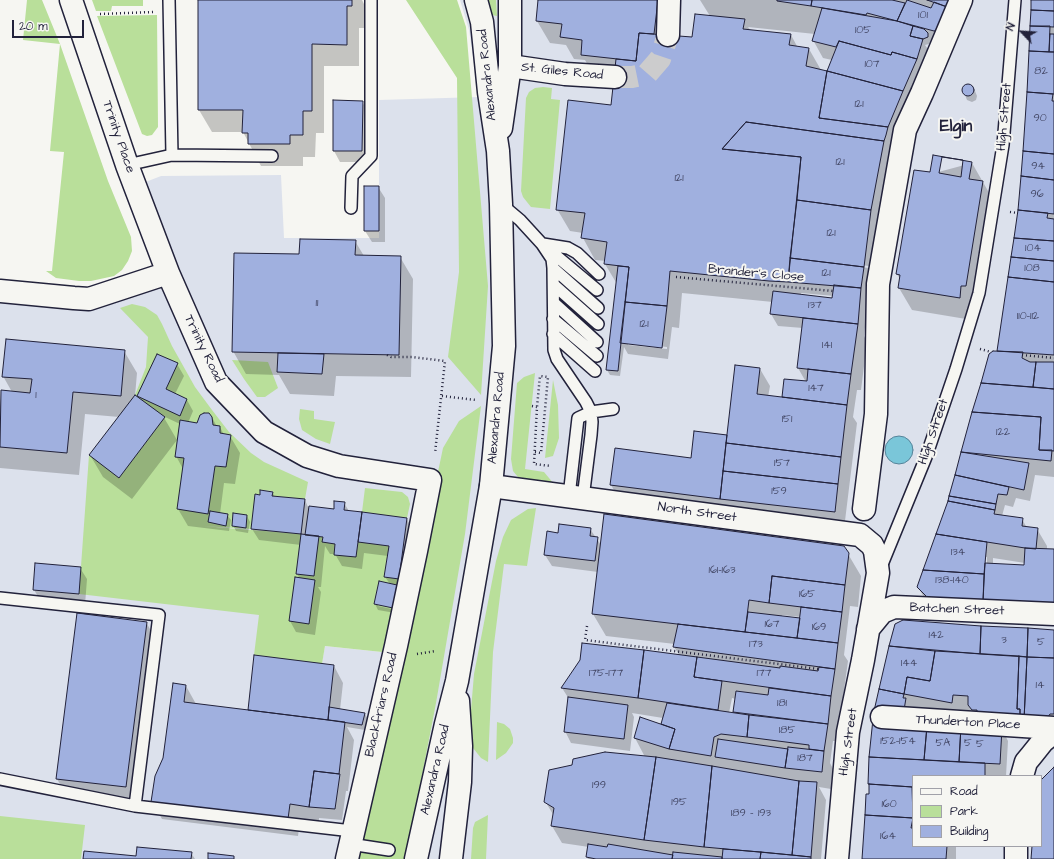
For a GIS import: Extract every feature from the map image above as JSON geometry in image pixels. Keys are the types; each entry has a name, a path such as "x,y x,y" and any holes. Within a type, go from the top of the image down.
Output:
{"main road":[{"name":"Alexandra Road","path":"416,859 446,724 458,681 491,486 504,346 501,204 498,151 489,92 482,22 476,0"},
{"name":"Alexandra Road","path":"498,151 510,66 510,0"},
{"path":"668,35 669,0"},
{"path":"864,509 876,414 878,284 904,130 922,93 960,0"},
{"name":"Trinity Place","path":"73,7 127,165 168,274"},
{"name":"St. Giles Road","path":"510,66 565,74 615,77"},
{"path":"0,290 89,299 168,274"},
{"name":"Trinity Road","path":"168,274 216,382 264,432 307,456 339,466 430,480 416,551"},
{"name":"North Street","path":"491,486 860,535 872,545 875,551 878,573"},
{"name":"Blackfriars Road","path":"350,845 396,646 416,551"},
{"name":"High Street","path":"837,859 848,732 878,573"},
{"name":"Batchen Street","path":"868,629 882,612 894,607 1054,614"},
{"name":"Alexandra Road","path":"451,859 460,782 461,746 458,681"},
{"name":"Thunderton Place","path":"882,718 1054,728"},
{"path":"1022,775 1026,762 1030,756 1043,741 1054,732"},
{"path":"1016,847 1016,859"}],"lane":[{"path":"169,0 172,155"},
{"path":"351,208 352,176 371,156 371,0"},
{"name":"High Street","path":"878,573 926,457 979,293 1003,145 1015,0"},
{"path":"127,165 172,155 272,156"},
{"path":"501,204 520,220 542,244 597,290"},
{"path":"542,244 552,260 553,268 554,350 557,359 591,412 591,435 576,497"},
{"path":"542,244 568,248 577,253 599,274"},
{"path":"553,268 598,308"},
{"path":"554,285 598,324"},
{"path":"554,303 597,342"},
{"path":"553,319 597,356"},
{"path":"553,334 596,371"},
{"path":"576,497 578,418 591,412 613,409 597,422 591,435"},
{"path":"0,598 159,615 135,806"},
{"path":"0,778 135,806 350,845 389,850"}],"path":[{"path":"73,7 170,12"},
{"name":"Brander's Close","path":"676,277 833,291"},
{"path":"387,355 391,357 412,357 445,361 435,453"},
{"path":"1022,355 1054,358"},
{"path":"535,452 541,453 548,377 540,376 534,464 551,466"},
{"path":"442,396 480,401"},
{"path":"532,406 537,407"},
{"path":"587,626 585,640 818,669"}],"shaded area":[{"path":"460,0 1054,0 1054,859 0,859 0,293 90,302 166,277 214,384 309,452 234,397 138,185 161,176 281,175 284,238 379,238 379,100 479,97 469,30","holes":["85,517 229,528 336,539 382,652 325,646 322,663 255,655 260,615"]}],"green space":[{"path":"27,0 42,0 60,44 23,40"},
{"path":"92,0 143,0 143,6 112,6 111,11 96,11"},
{"path":"406,0 457,0 466,27 488,286 481,395 448,357 459,272 457,78"},
{"path":"488,0 496,0 497,16 492,15"},
{"path":"157,15 158,127 152,135 147,136 142,134 97,16"},
{"path":"60,44 108,181 131,237 132,251 122,270 114,276 91,281 56,278 46,271 52,271 64,152 50,151"},
{"path":"535,88 552,88 551,99 560,100 550,209 531,207 523,197 521,191 526,98 529,92"},
{"path":"132,304 145,307 157,315 172,346 195,387 229,432 251,453 264,462 308,482 305,499 272,496 273,491 260,490 260,495 256,494 251,529 203,526 301,534 389,546 384,577 399,579 397,585 379,581 374,604 393,608 382,652 325,646 322,664 254,655 259,615 79,594 89,455 135,395 146,367 148,337 120,308"},
{"path":"232,360 268,362 278,388 265,397 257,397"},
{"path":"535,373 525,469 544,472 554,484 518,477 513,471 511,459 517,383 524,377"},
{"path":"553,380 558,405 559,438 553,456 545,458"},
{"path":"481,406 465,534 436,703 406,859 357,859 443,448 459,421"},
{"path":"300,409 314,411 314,419 335,422 330,444 316,439 302,430 299,419"},
{"path":"365,488 402,492 408,497 410,504 407,518 362,512"},
{"path":"536,508 527,566 504,564 493,652 488,762 481,758 473,748 470,738 474,674 496,561 503,537 511,520 528,509"},
{"path":"497,722 504,724 510,729 513,743 506,753 496,760"},
{"path":"488,815 486,859 471,859 473,828 475,822"},
{"path":"0,816 85,825 81,859 0,859"}],"water":[{"path":"899,436 909,440 913,450 909,460 899,464 889,460 885,450 889,440"}],"building":[{"path":"198,0 352,0 352,6 347,6 347,45 312,44 312,111 303,111 303,135 290,135 290,144 248,144 248,133 242,133 243,110 198,110"},
{"path":"538,0 658,0 654,34 639,33 636,61 581,55 582,40 560,37 562,24 536,21"},
{"path":"777,0 812,0 811,6"},
{"path":"812,0 892,0 905,3 897,21 867,13 866,15 811,6"},
{"path":"907,0 931,8 934,2 950,8 940,30 934,31 897,21"},
{"path":"927,0 953,0 950,8"},
{"path":"1031,0 1054,0 1054,11 1031,10"},
{"path":"822,8 897,21 913,26 910,36 923,39 917,59 892,52 891,55 839,41 836,47 812,41"},
{"path":"1031,10 1054,11 1054,27 1030,26"},
{"path":"695,14 745,19 743,29 791,34 789,45 809,48 806,66 827,71 819,118 888,127 884,141 746,122 722,149 801,157 788,282 670,271 667,306 625,302 629,267 604,264 607,242 581,238 585,213 556,210 568,100 611,105 616,59 636,61 639,33 692,37"},
{"path":"913,26 924,29 928,33 928,37 923,39 910,36"},
{"path":"1030,26 1050,26 1049,52 1029,51"},
{"path":"1050,34 1054,34 1054,52 1049,52"},
{"path":"839,41 891,55 892,52 917,59 903,91 827,71"},
{"path":"1029,51 1054,52 1054,94 1027,92"},
{"path":"827,71 903,91 888,127 819,118"},
{"path":"966,84 970,84 974,90 970,96 966,96 962,92 962,88"},
{"path":"1027,92 1053,94 1054,154 1023,151"},
{"path":"333,100 363,101 362,151 333,151"},
{"path":"746,122 884,141 871,210 797,200 801,157 722,149"},
{"path":"1023,151 1054,154 1054,180 1021,176"},
{"path":"933,155 972,162 969,179 983,181 966,286 961,286 960,298 898,288 900,275 896,274 914,170 930,172"},
{"path":"942,157 963,160 961,177 939,173"},
{"path":"1021,176 1054,180 1054,214 1018,210"},
{"path":"364,186 379,186 379,231 364,231"},
{"path":"797,200 871,210 864,267 790,258"},
{"path":"1018,210 1048,213 1047,218 1054,219 1054,241 1014,238"},
{"path":"1014,238 1054,241 1054,261 1011,257"},
{"path":"300,239 356,240 355,255 401,256 399,355 232,352 234,253 299,254"},
{"path":"1011,257 1054,261 1054,282 1008,277"},
{"path":"790,258 864,267 861,288 788,282"},
{"path":"618,266 629,267 618,371 606,370"},
{"path":"1008,277 1054,282 1054,355 997,351"},
{"path":"834,285 861,288 858,324 770,314 773,291 832,298"},
{"path":"625,302 667,306 662,348 620,343"},
{"path":"803,318 858,324 851,374 797,368"},
{"path":"6,339 125,350 121,396 73,392 67,453 0,447 1,390 30,393 32,379 2,377"},
{"path":"993,351 1023,352 1022,358 1030,362 1036,362 1033,387 981,383 989,354"},
{"path":"278,353 324,354 322,374 277,372"},
{"path":"157,354 178,363 166,389 187,399 180,416 137,396"},
{"path":"1036,362 1054,362 1054,389 1033,387"},
{"path":"735,365 760,368 757,394 847,405 841,457 726,443"},
{"path":"808,369 851,374 847,405 782,397 784,379 807,381"},
{"path":"981,383 1054,389 1054,451 1039,450 1041,417 972,412"},
{"path":"135,395 165,417 119,478 89,455"},
{"path":"972,412 1041,417 1039,450 1052,450 1051,461 961,452"},
{"path":"209,413 212,417 213,425 220,426 220,433 231,435 226,467 215,466 208,514 177,509 184,458 175,457 180,420 197,423 200,415"},
{"path":"694,431 727,435 720,499 610,485 615,448 691,458"},
{"path":"726,443 841,457 838,484 723,471"},
{"path":"961,452 1029,463 1024,490 955,475"},
{"path":"723,471 838,484 835,512 720,499"},
{"path":"955,475 1009,487 1007,495 998,494 996,504 949,496"},
{"path":"260,490 273,492 272,496 305,499 301,534 251,529 255,494 260,495"},
{"path":"949,496 996,504 995,510 948,501"},
{"path":"334,501 345,502 344,510 362,512 356,557 334,555 335,544 322,542 323,537 305,535 309,506 334,509"},
{"path":"948,501 995,510 994,514 1023,518 1022,526 1038,528 1036,549 936,534"},
{"path":"210,511 228,514 226,526 208,522"},
{"path":"362,512 407,518 399,579 384,577 389,546 358,542"},
{"path":"233,513 247,515 246,528 232,526"},
{"path":"604,514 844,546 849,553 845,585 772,576 769,603 749,600 745,632 592,614"},
{"path":"559,524 591,528 590,536 598,537 595,561 544,555 547,531 558,533"},
{"path":"301,534 319,536 314,576 296,574"},
{"path":"936,534 987,542 984,574 923,570"},
{"path":"1025,548 1054,549 1054,603 983,601 985,563 1024,565"},
{"path":"35,563 81,567 79,594 33,590"},
{"path":"923,570 984,574 983,601 929,599 917,587"},
{"path":"772,576 845,585 842,612 769,603"},
{"path":"295,577 315,580 309,624 289,621"},
{"path":"379,581 397,585 393,608 374,604"},
{"path":"801,607 842,612 838,643 797,638"},
{"path":"748,612 800,618 797,638 745,632"},
{"path":"77,613 147,622 126,787 56,779"},
{"path":"903,620 981,626 980,654 889,646 895,624"},
{"path":"678,624 838,643 835,669 673,647"},
{"path":"981,626 1028,628 1027,657 980,654"},
{"path":"1028,628 1054,630 1054,658 1027,657"},
{"path":"582,643 644,650 638,698 561,688 580,660"},
{"path":"889,646 935,651 930,681 907,677 904,694 879,689"},
{"path":"644,650 697,657 694,677 722,681 718,710 638,698"},
{"path":"935,651 1019,656 1017,709 1020,709 1020,720 977,718 977,710 972,710 968,705 968,696 953,695 952,703 904,694 907,677 930,681"},
{"path":"254,655 334,665 328,720 248,710"},
{"path":"1019,656 1027,657 1024,720 1020,720 1020,709 1017,709"},
{"path":"697,657 780,668 780,666 818,671 819,667 835,669 831,696 694,677"},
{"path":"1027,657 1054,658 1054,714 1050,714 1045,721 1024,720"},
{"path":"173,683 186,685 184,702 345,722 339,774 314,771 309,807 290,804 288,819 151,802 155,776 163,758"},
{"path":"769,688 831,696 828,724 733,712 736,691 768,695"},
{"path":"879,689 904,694 903,698 906,698 904,710 874,711"},
{"path":"568,697 628,705 624,739 564,732"},
{"path":"667,703 749,715 747,737 721,734 714,737 711,756 669,749 675,729 661,724"},
{"path":"329,707 365,713 362,725 328,720"},
{"path":"749,715 828,724 824,751 809,749 809,745 747,737"},
{"path":"640,717 675,729 669,749 634,738"},
{"path":"873,719 927,726 924,760 869,757"},
{"path":"927,726 961,726 959,762 924,760"},
{"path":"961,726 1002,728 1000,764 959,762"},
{"path":"718,739 788,749 785,768 715,757"},
{"path":"788,747 824,751 822,772 785,768"},
{"path":"605,752 656,757 644,840 551,826 554,808 544,802 549,770 572,765 573,759"},
{"path":"656,757 712,766 704,847 644,840"},
{"path":"869,757 985,763 985,775 912,775 912,787 868,784"},
{"path":"712,766 799,781 792,855 704,847"},
{"path":"1054,767 1054,859 1031,859 1032,847 1042,847 1042,779"},
{"path":"314,771 340,774 335,809 309,807"},
{"path":"799,781 817,782 811,857 792,855"},
{"path":"869,784 912,787 912,818 865,815 866,794 869,794"},
{"path":"865,815 912,818 912,847 947,847 946,859 862,859"},
{"path":"588,844 607,847 608,844 673,855 672,859 596,859 586,857"},
{"path":"137,847 192,852 191,859 83,859 84,851 136,856"},
{"path":"723,849 761,852 760,859 722,859"},
{"path":"673,852 722,857 722,859 672,859"},
{"path":"761,852 811,857 811,859 760,859"},
{"path":"208,853 234,856 234,859 208,859"}],"tunnel":[{"path":"615,77 632,77 647,74 660,59 668,35"}],"district":[{"name":"Elgin","path":"956,127"}]}
